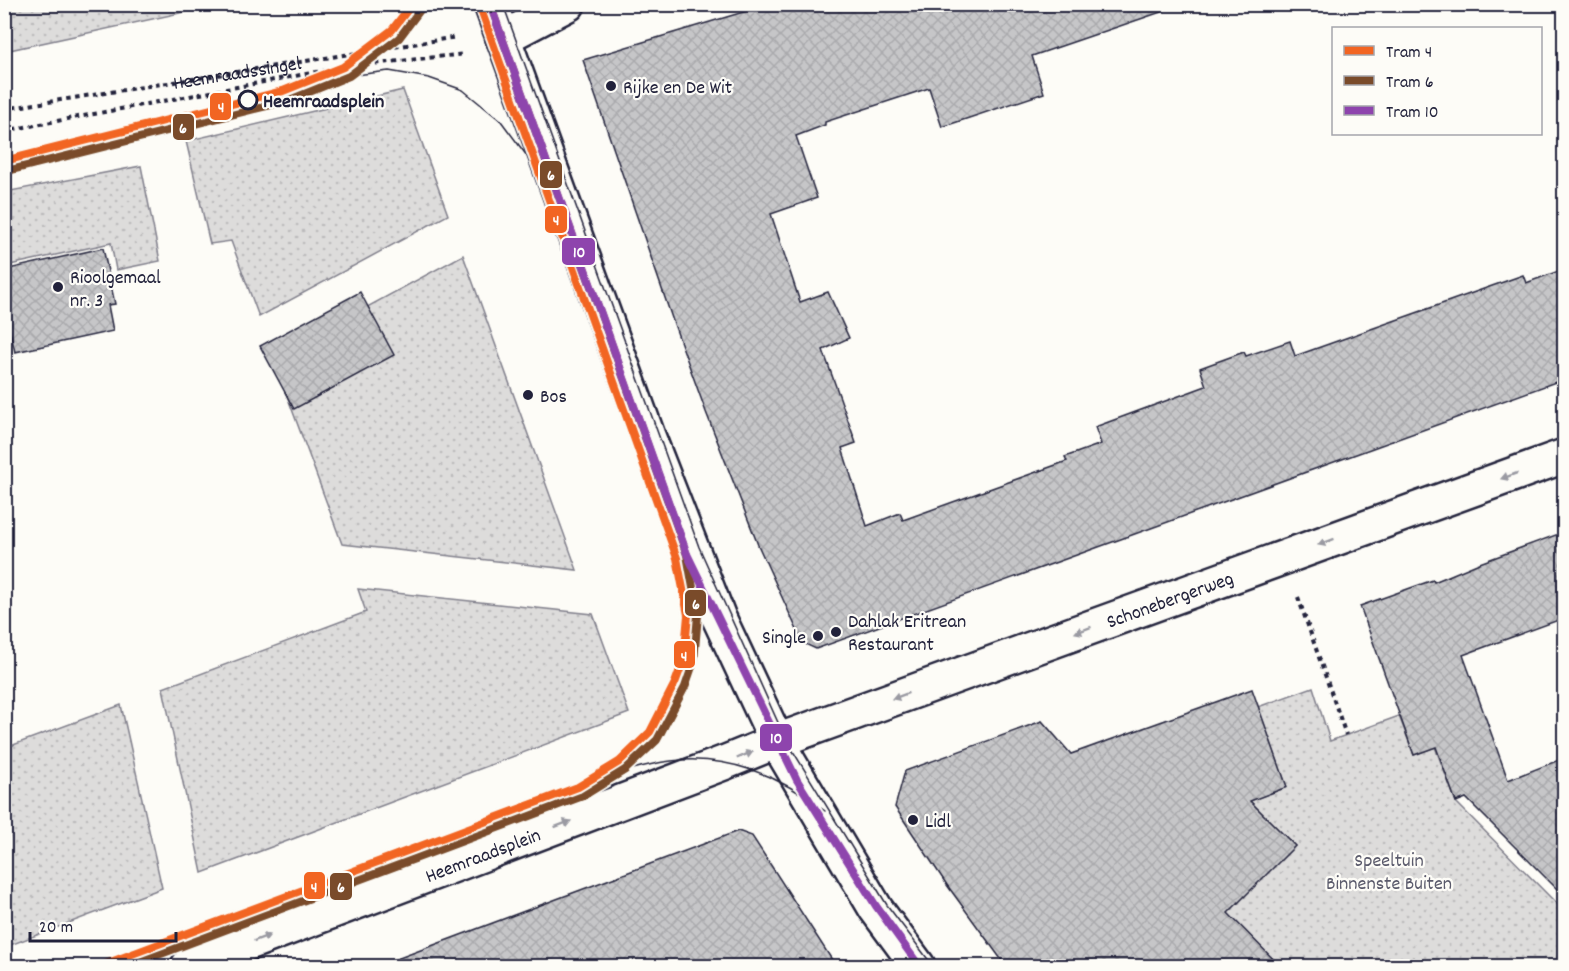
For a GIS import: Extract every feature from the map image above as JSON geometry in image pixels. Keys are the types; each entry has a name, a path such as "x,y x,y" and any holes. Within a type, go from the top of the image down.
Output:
{"street":[{"path":"491,4 665,479 719,618 777,741 876,909 918,966"},
{"path":"503,38 568,4"},
{"name":"Schonebergerweg","path":"777,741 1564,456"},
{"name":"Heemraadsplein","path":"188,966 777,741"}],"path":[{"name":"Heemraadssingel","path":"4,109 490,32 503,38"},
{"path":"4,131 344,66 495,51 503,38"},
{"path":"1284,557 1346,735"}],"green space":[{"path":"5,4 217,4 217,5 5,51"},
{"path":"403,90 448,215 259,317 231,241 210,244 186,141"},
{"path":"141,166 160,261 116,270 111,243 5,266 5,192"},
{"path":"463,255 577,570 342,544 273,358"},
{"path":"358,589 593,614 629,713 202,873 163,688 366,612"},
{"name":"Speeltuin Binnenste Buiten","path":"1313,687 1330,741 1399,716 1414,755 1435,747 1456,802 1564,911 1564,966 1280,966 1226,912 1295,846 1250,801 1287,787 1258,707"},
{"path":"121,705 162,888 5,947 5,748"}],"building":[{"path":"770,4 1163,4 1164,11 1032,56 1044,93 942,127 929,88 825,122 825,125 796,136 817,198 771,214 800,302 828,292 849,338 823,350 856,443 842,448 867,526 900,513 903,520 1067,461 1065,457 1101,444 1095,427 1206,386 1200,368 1244,352 1246,356 1290,341 1295,356 1523,275 1526,283 1564,269 1564,379 816,649 803,643 758,545 706,412 583,60"},
{"name":"Rioolgemaal nr. 3","path":"103,248 115,304 108,305 113,331 15,352 4,307 4,270"},
{"path":"360,292 394,355 294,409 260,346"},
{"path":"1564,532 1564,618 1463,655 1508,780 1564,758 1564,896 1466,798 1456,802 1436,747 1414,755 1360,606 1433,580 1434,582"},
{"path":"1252,689 1287,787 1250,801 1295,846 1228,913 1280,966 1006,966 947,885 895,807 905,771 1042,721 1071,754"},
{"path":"738,831 752,836 836,966 387,966 386,963"}],"tram line":[{"name":"4","path":"4,161 283,91 343,67 392,30 412,4"},
{"name":"4","path":"100,966 578,787 619,762 650,732 675,683 684,659 688,615 677,558 479,4"},
{"name":"6","path":"129,966 583,796 625,770 657,740 685,687 694,661 698,615 687,555 490,4"},
{"name":"10","path":"490,4 687,554 797,780 876,906 915,960"},
{"path":"503,4 699,547 785,738 887,905 933,966"},
{"name":"6","path":"7,171 287,101 349,76 399,38 420,10"},
{"path":"283,91 339,77 389,71 429,78 463,90 501,121 527,156 554,217"},
{"path":"578,787 647,765 671,761 712,761 752,770 772,778 790,787 825,811"}],"place":[{"name":"Rijke en De Wit","path":"611,86"},
{"name":"Heemraadsplein","path":"248,100"},
{"name":"Rioolgemaal nr. 3","path":"58,287"},
{"name":"Bos","path":"528,395"},
{"name":"Dahlak Eritrean Restaurant","path":"836,632"},
{"name":"Single","path":"818,636"},
{"name":"Lidl","path":"913,820"}]}
